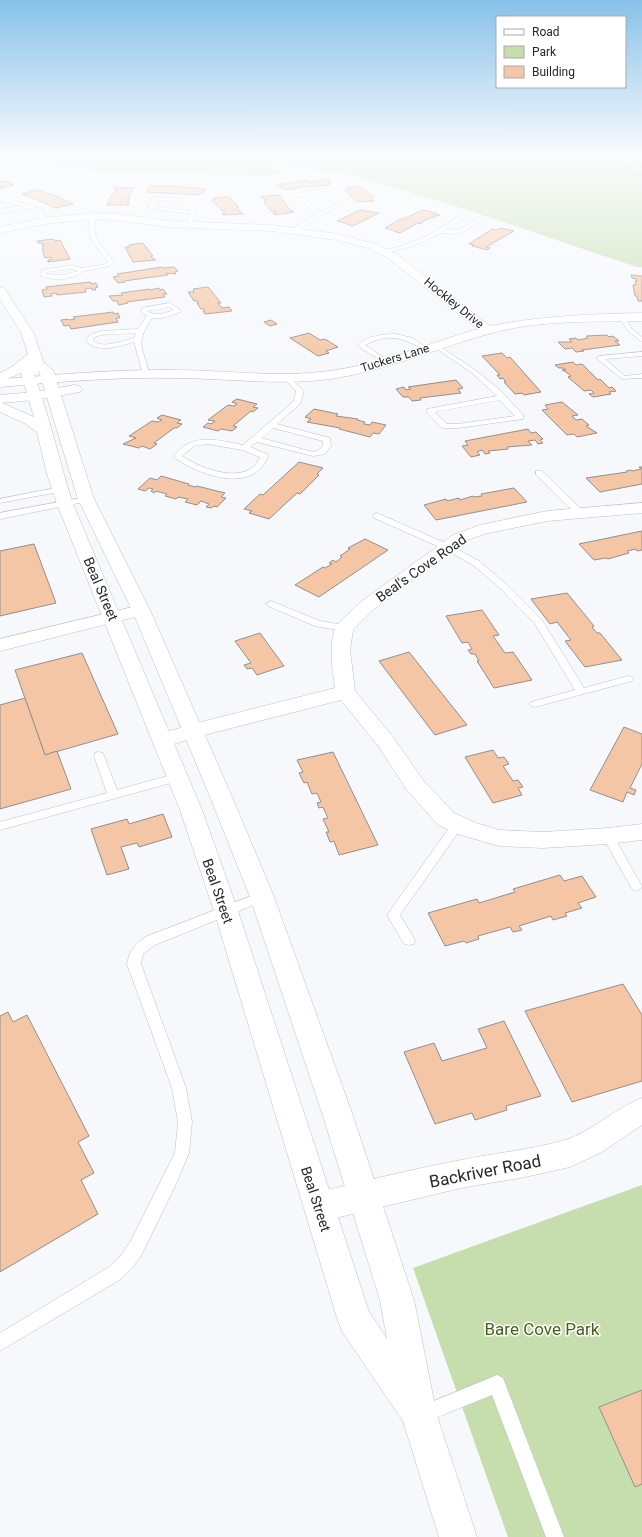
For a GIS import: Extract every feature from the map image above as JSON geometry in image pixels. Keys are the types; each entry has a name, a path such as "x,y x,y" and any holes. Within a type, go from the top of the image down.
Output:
{"street":[{"name":"Hockley Drive","path":"292,230 354,240 384,252 423,279 488,331"},
{"name":"Beal Street","path":"0,291 27,332 40,378 76,469 70,497 141,610 222,799 262,897 336,1109 397,1300 419,1416 458,1537"},
{"name":"Tuckers Lane","path":"40,378 146,374 196,374 287,378 332,375 387,362 488,331 542,322 642,317"},
{"path":"0,378 18,369 40,378"},
{"name":"Beal Street","path":"40,378 43,429 70,497 112,617 164,740 191,810 226,911 355,1320 419,1416"},
{"path":"0,383 40,378"},
{"path":"0,399 40,378"},
{"path":"0,406 31,421 43,429"},
{"name":"Beal's Cove Road","path":"344,628 368,605 459,538 480,530 547,516 642,508"},
{"path":"0,645 141,610"},
{"path":"344,628 341,650 345,692 386,742 420,791 446,819 469,829 499,838 543,840 608,836 642,832"},
{"path":"164,740 193,731 345,692"},
{"name":"Backriver Road","path":"319,1207 461,1174 525,1164 570,1153 592,1142 634,1114 642,1111"}],"lane":[{"path":"82,270 80,273 72,275 48,277 43,275 44,272 52,269 72,267 82,270 108,265 111,262 91,234 90,230"},
{"path":"384,252 411,245 440,231 450,234 459,233 464,230"},
{"path":"146,374 142,356 137,345 137,339 140,331 150,316"},
{"path":"622,318 630,330 642,340"},
{"path":"137,339 101,347 93,345 89,341 92,336 101,334 140,331"},
{"path":"387,362 361,345 383,337 399,335 431,348 473,371 502,398 520,417 458,426 445,426 430,411 461,404 502,398"},
{"path":"642,354 600,358 624,378 642,376"},
{"path":"244,448 264,456 262,464 253,471 242,476 199,468 184,462 178,456 182,449 191,443 204,442 244,448 297,402 300,391 287,378"},
{"path":"256,439 313,454 322,452 327,446 327,440 272,425"},
{"path":"539,473 580,513"},
{"path":"0,501 70,497"},
{"path":"0,516 70,497"},
{"path":"377,516 447,547 476,564 504,586 539,622 581,691"},
{"path":"271,604 318,624 344,628"},
{"path":"535,704 628,679"},
{"path":"99,756 113,794"},
{"path":"0,826 178,777"},
{"path":"409,940 393,915 458,824"},
{"path":"608,836 636,886"},
{"path":"0,1343 115,1273 127,1261 136,1248 172,1179 182,1153 185,1122 179,1088 134,964 135,956 140,947 150,941 262,897"},
{"path":"419,1416 498,1384 556,1537"}],"green space":[{"path":"525,230 642,230 642,267 637,267"},
{"name":"Bare Cove Park","path":"642,1185 642,1537 508,1537 413,1268"}],"building":[{"path":"390,230 406,230 400,233"},
{"path":"491,230 514,231 486,247 490,248 487,250 469,244"},
{"path":"54,239 55,241 60,240 70,259 48,262 48,260 52,259 51,257 45,258 42,249 44,249 42,245 44,245 43,243 38,243 37,241"},
{"path":"143,243 153,256 151,256 152,258 156,260 133,262 125,247"},
{"path":"162,267 174,267 178,271 175,272 176,274 166,273 168,275 118,283 113,277 119,276 117,274"},
{"path":"631,275 642,276 642,301 638,301 637,296 635,296 633,285 636,285 635,281 637,281 636,279 632,278"},
{"path":"90,282 91,284 96,283 98,287 95,288 96,290 92,290 91,288 85,289 86,292 57,295 56,293 51,294 52,296 44,297 42,290 47,289 46,287"},
{"path":"208,287 221,303 218,303 222,308 229,307 232,311 205,314 203,311 205,311 201,309 197,303 199,303 194,301 188,292 194,292 193,289"},
{"path":"159,288 160,290 163,289 167,294 163,294 165,297 127,302 128,303 119,305 117,301 113,301 109,296 123,295 121,293"},
{"path":"113,312 114,314 118,313 120,318 116,318 118,322 71,329 69,325 64,326 61,320 69,320 75,319 73,317"},
{"path":"271,320 277,324 270,326 264,322"},
{"path":"309,333 320,340 325,339 338,347 326,351 329,353 318,356 290,338"},
{"path":"607,335 609,337 613,336 619,341 615,341 620,345 576,352 572,348 565,349 558,342 572,342 569,339 576,338 578,340 588,338 586,336"},
{"path":"502,353 507,358 510,357 541,392 524,395 522,393 515,394 504,382 506,382 503,378 500,379 497,375 500,375 482,356"},
{"path":"573,362 576,365 582,364 598,380 600,379 609,388 612,387 616,391 609,392 611,394 593,397 589,394 594,393 591,390 584,391 568,377 571,376 562,370 566,370 555,365"},
{"path":"456,380 463,388 458,389 461,393 420,398 421,400 412,401 409,397 403,397 396,389 404,387 406,390 411,389 408,387"},
{"path":"237,399 257,404 253,407 258,408 253,412 251,411 233,426 237,427 232,431 221,429 218,431 203,427 208,423 211,424 215,421 208,420 228,405 234,406 237,404 232,402"},
{"path":"562,402 578,415 572,416 576,420 582,419 589,425 586,426 597,433 577,437 574,434 567,435 542,410 548,409 545,405"},
{"path":"314,409 338,414 336,416 358,419 357,420 365,422 364,424 370,425 372,422 386,425 379,434 373,433 370,437 339,429 340,428 307,422 311,419 305,417"},
{"path":"162,415 181,420 177,423 182,424 154,443 157,444 150,449 142,446 139,448 123,444 136,438 129,436 152,421 158,422 162,420 157,418"},
{"path":"528,429 531,433 536,432 543,439 540,440 543,443 538,444 535,440 528,441 532,445 507,447 508,449 488,451 490,453 485,454 482,450 477,452 480,455 471,457 462,446 468,445 465,441"},
{"path":"299,462 323,468 317,474 319,475 300,494 297,493 269,519 249,513 252,511 244,509 260,494 263,495"},
{"path":"639,467 642,467 642,484 600,492 586,478 641,469"},
{"path":"161,476 195,487 197,486 225,493 221,497 226,498 217,507 214,506 211,508 206,507 209,504 201,501 197,505 185,502 188,499 178,497 176,499 165,496 167,494 156,491 154,493 151,491 153,489 149,488 145,491 138,489 150,478 157,480"},
{"path":"514,488 527,502 436,520 424,505 446,499 447,501 459,498 460,500 473,496 482,496 481,494"},
{"path":"642,531 642,550 637,551 636,549 627,551 629,553 608,559 594,560 579,544"},
{"path":"365,539 388,550 319,597 295,585 323,567 325,568 332,564 329,563 333,560 336,562 342,557 340,556 350,549 348,548"},
{"path":"34,544 56,603 0,616 0,551"},
{"path":"567,593 594,626 592,627 597,633 600,633 622,660 585,667 565,641 571,640 557,622 550,624 531,599"},
{"path":"482,610 499,635 493,636 505,653 513,652 532,680 494,688 477,661 479,661 475,654 471,654 468,650 472,649 468,642 462,643 446,616"},
{"path":"260,633 284,666 257,675 252,668 247,669 244,665 251,663 235,641"},
{"path":"409,652 467,725 435,735 379,661"},
{"path":"82,653 118,734 45,755 15,670"},
{"path":"25,698 45,755 57,751 71,789 0,809 0,705"},
{"path":"624,727 642,734 642,764 630,788 636,790 634,795 627,792 623,802 590,790"},
{"path":"493,750 498,758 504,757 509,764 503,766 513,781 518,780 523,787 518,788 522,795 493,803 465,757"},
{"path":"333,752 378,845 339,855 334,841 330,842 326,832 329,832 323,819 328,818 323,807 319,808 317,803 321,802 317,793 312,794 307,782 304,783 299,773 303,772 297,760"},
{"path":"163,814 172,837 139,847 137,843 121,847 129,869 107,875 91,829 127,819 129,824"},
{"path":"560,875 564,881 582,876 596,897 578,903 582,908 565,913 567,916 553,920 551,916 519,926 522,930 513,932 510,927 478,936 479,939 466,943 464,941 445,946 428,913 477,899 479,903 515,892 513,889"},
{"path":"623,984 642,1015 642,1081 572,1102 525,1011"},
{"path":"8,1012 13,1022 27,1015 89,1136 78,1142 94,1173 81,1180 98,1214 0,1272 0,1016"},
{"path":"504,1021 541,1096 506,1106 507,1110 475,1120 472,1113 435,1124 404,1052 434,1043 442,1061 487,1048 478,1029"},
{"path":"642,1390 642,1484 635,1487 599,1407"}]}
